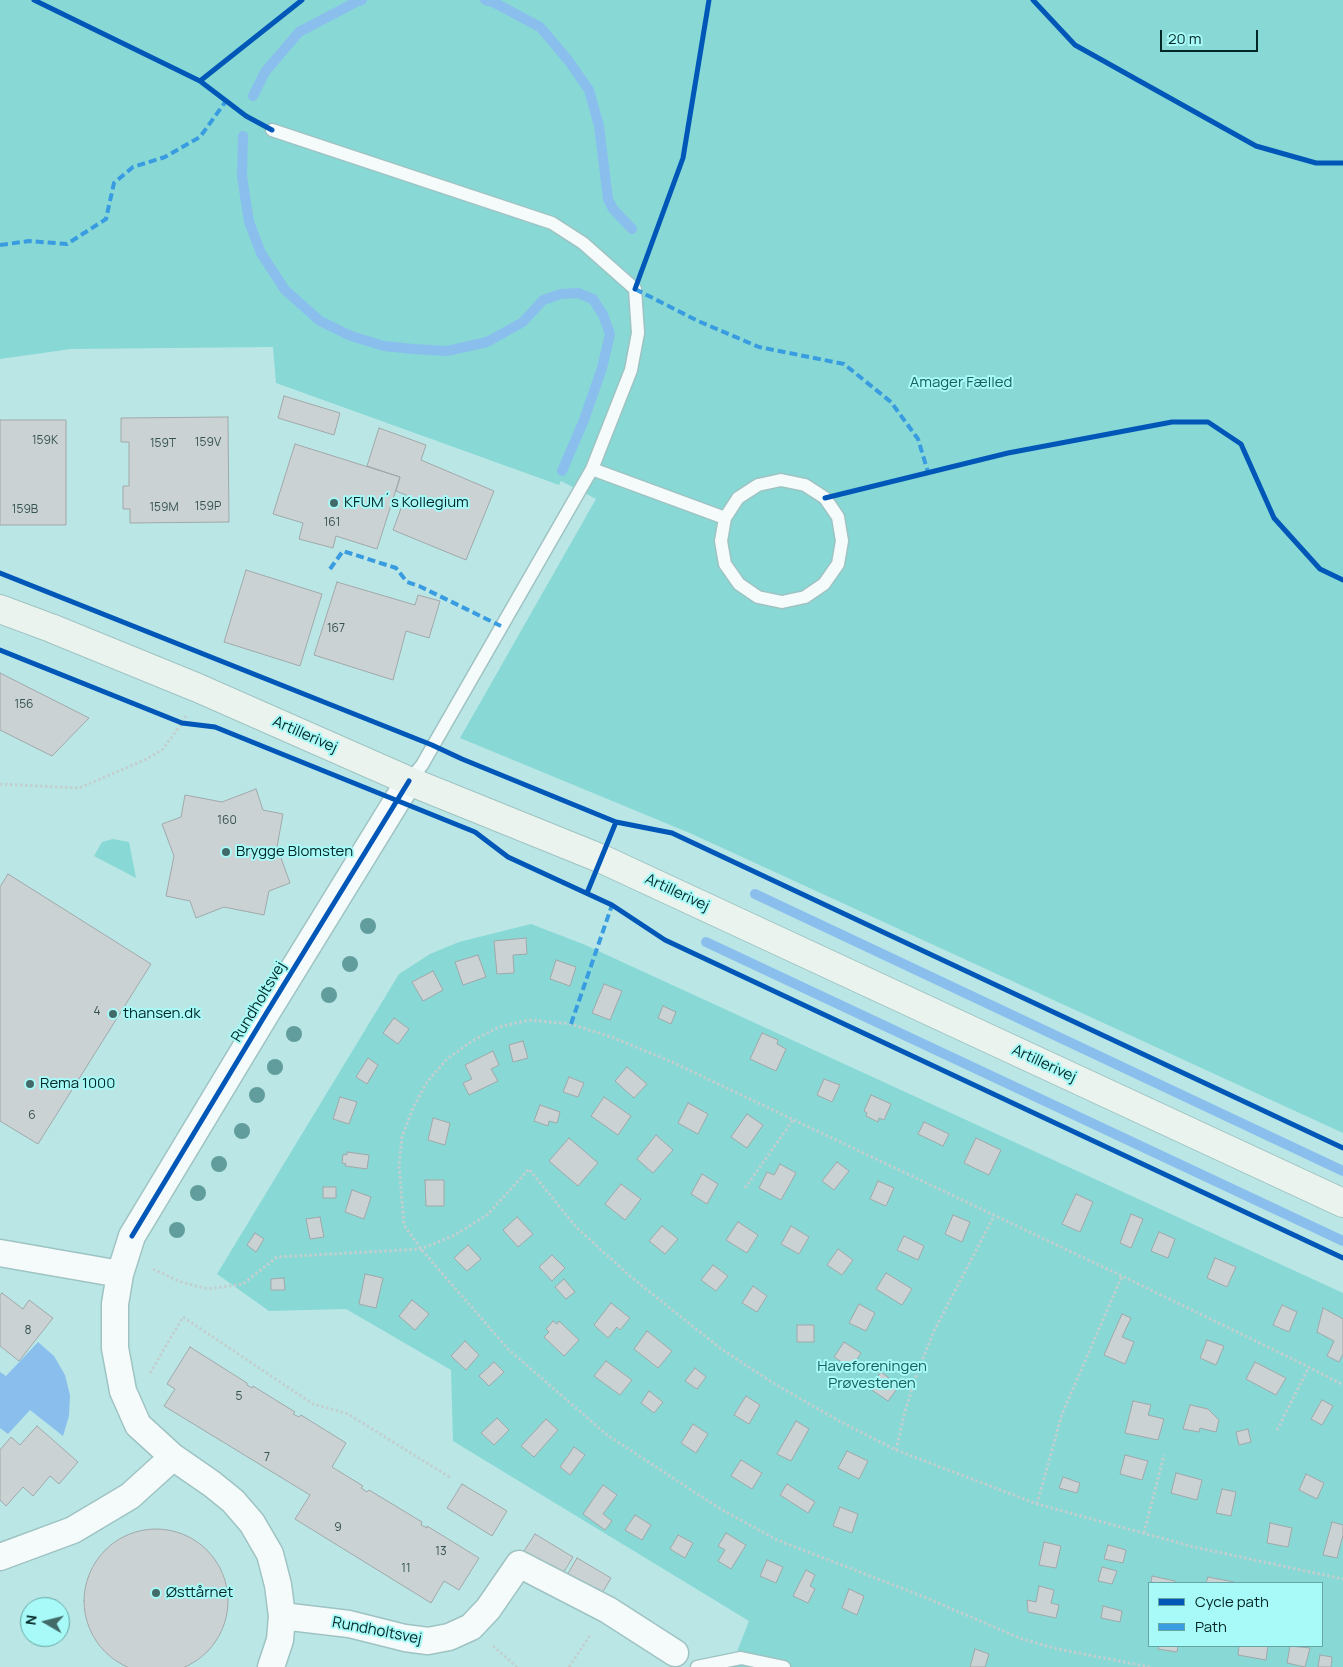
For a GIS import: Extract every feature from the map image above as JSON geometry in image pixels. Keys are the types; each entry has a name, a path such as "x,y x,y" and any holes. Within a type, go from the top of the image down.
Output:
{"street":[{"name":"Artillerivej","path":"0,609 198,688 409,781 602,859 1343,1203"},
{"name":"Rundholtsvej","path":"270,1667 280,1640 282,1616 278,1585 270,1554 252,1523 233,1501 173,1457 138,1425 123,1391 116,1348 115,1304 123,1266 132,1236 137,1227 409,781"},
{"path":"0,1253 123,1266"},
{"path":"0,1557 73,1530 130,1496 173,1457"},
{"name":"Rundholtsvej","path":"282,1616 349,1624 405,1638 428,1641 449,1637 471,1626 488,1609 519,1564 608,1610 689,1662"}],"lane":[{"path":"272,130 552,223 583,244 634,289 638,333 631,370 592,469 422,764 409,781"},
{"path":"592,469 725,518"},
{"path":"781,480 804,485 824,498 838,517 842,541 838,564 824,584 805,597 782,602 758,597 739,584 725,564 721,541 725,518 738,498 758,485 781,480"},
{"path":"689,1662 741,1658 784,1667"}],"path":[{"path":"0,784 79,788 147,759 163,749 182,723 198,688"},
{"path":"176,721 190,724"},
{"path":"1150,1667 1058,1649 1022,1639 922,1596 777,1540 718,1508 607,1435 508,1349 421,1249 404,1225 399,1165 402,1137 412,1108 427,1082 447,1059 472,1041 499,1027 529,1020 571,1024 614,1038 672,1062 1122,1276 1343,1385"},
{"path":"745,1188 793,1120"},
{"path":"123,1266 208,1289 243,1284 277,1257 421,1249 455,1235 487,1215 529,1169 576,1227 631,1278 720,1348 773,1383 841,1422 896,1450 1036,1504 1194,1547 1343,1580"},
{"path":"896,1450 905,1411 934,1331 994,1216"},
{"path":"1036,1504 1062,1414 1122,1276"},
{"path":"123,1391 149,1375 183,1317 313,1404 348,1414 451,1478"},
{"path":"1276,1430 1309,1367"},
{"path":"1144,1533 1164,1455"},
{"path":"569,1667 608,1610"}],"green space":[{"name":"Amager Fælled","path":"0,0 1343,0 1343,1133 692,834 460,738 596,499 561,481 559,485 276,383 273,347 71,349 0,359"},
{"path":"113,839 129,842 136,878 94,856 102,842"},
{"name":"Haveforeningen Prøvestenen","path":"531,924 583,944 1343,1293 1343,1667 731,1667 749,1621 453,1441 451,1370 346,1309 269,1311 217,1274 399,974 430,954 459,942"}],"shaded area":[{"path":"38,1342 54,1356 65,1375 70,1395 69,1416 63,1436 30,1410 8,1434 0,1428 0,1372 6,1376"}],"building":[{"path":"284,396 340,413 334,435 278,418"},
{"path":"228,417 229,522 130,523 130,509 123,509 123,486 129,486 129,442 121,442 121,418"},
{"path":"0,420 66,420 66,525 0,525"},
{"path":"379,428 426,445 421,460 494,491 466,560 393,530 406,495 396,491 400,477 367,466"},
{"name":"KFUM´s Kollegium","path":"295,444 400,477 377,549 336,536 333,548 299,539 303,523 273,514"},
{"path":"246,570 322,594 300,666 224,642"},
{"path":"337,582 415,605 418,595 440,601 429,638 406,631 393,680 314,655"},
{"path":"0,673 89,718 52,756 0,730"},
{"name":"Brygge Blomsten","path":"256,789 263,810 283,814 277,847 290,883 269,891 264,915 224,907 196,918 190,901 166,896 174,856 162,824 181,817 185,795 222,802"},
{"path":"8,874 151,964 38,1144 0,1121 0,887"},
{"path":"526,938 527,954 513,955 514,973 497,974 494,941"},
{"path":"478,955 486,977 463,985 455,962"},
{"path":"556,960 576,967 570,986 550,979"},
{"path":"433,971 443,990 423,1001 412,982"},
{"path":"604,984 622,991 610,1020 592,1013"},
{"path":"663,1006 676,1012 671,1024 658,1018"},
{"path":"394,1018 409,1029 398,1044 383,1033"},
{"path":"762,1033 778,1040 777,1044 786,1049 776,1071 750,1059"},
{"path":"523,1041 528,1058 513,1062 509,1045"},
{"path":"493,1051 499,1065 491,1069 498,1081 469,1095 463,1083 472,1079 465,1065"},
{"path":"368,1058 378,1065 367,1084 356,1077"},
{"path":"627,1067 647,1084 634,1098 615,1081"},
{"path":"569,1077 584,1083 578,1097 563,1092"},
{"path":"824,1079 840,1085 832,1102 817,1095"},
{"path":"871,1095 891,1104 884,1120 879,1118 878,1122 866,1116 867,1113 864,1111"},
{"path":"340,1097 357,1102 349,1124 333,1119"},
{"path":"604,1097 631,1116 618,1135 591,1116"},
{"path":"688,1103 708,1114 698,1134 678,1123"},
{"path":"540,1105 560,1112 557,1123 549,1121 548,1126 534,1121"},
{"path":"747,1114 763,1125 747,1148 731,1137"},
{"path":"433,1118 450,1123 445,1145 428,1140"},
{"path":"924,1122 949,1134 943,1146 918,1134"},
{"path":"656,1135 673,1150 653,1173 637,1159"},
{"path":"569,1138 598,1163 578,1186 549,1161"},
{"path":"976,1138 1001,1150 989,1175 964,1163"},
{"path":"347,1152 369,1155 367,1169 345,1166 346,1164 342,1163 343,1154 347,1155"},
{"path":"837,1162 849,1171 834,1190 822,1181"},
{"path":"780,1164 796,1173 781,1200 759,1188 767,1172 774,1175"},
{"path":"702,1174 718,1184 707,1204 691,1194"},
{"path":"425,1180 444,1180 444,1206 426,1206"},
{"path":"878,1181 894,1188 886,1206 870,1199"},
{"path":"621,1184 641,1199 625,1220 605,1204"},
{"path":"323,1187 336,1187 336,1198 323,1198"},
{"path":"352,1190 371,1197 364,1219 345,1212"},
{"path":"1076,1194 1093,1202 1080,1232 1062,1224"},
{"path":"1131,1214 1143,1219 1131,1248 1120,1243"},
{"path":"953,1215 970,1222 962,1242 945,1234"},
{"path":"320,1217 324,1237 310,1239 306,1219"},
{"path":"517,1217 533,1234 518,1247 503,1230"},
{"path":"738,1222 758,1235 747,1253 726,1240"},
{"path":"662,1226 678,1239 665,1254 649,1241"},
{"path":"791,1226 809,1237 799,1254 781,1244"},
{"path":"1159,1232 1175,1239 1168,1258 1151,1251"},
{"path":"255,1233 264,1239 256,1252 247,1245"},
{"path":"904,1236 924,1246 918,1260 897,1250"},
{"path":"468,1245 481,1259 467,1271 454,1258"},
{"path":"838,1249 853,1260 842,1275 827,1265"},
{"path":"552,1255 565,1268 552,1281 539,1267"},
{"path":"1215,1258 1236,1267 1227,1287 1207,1278"},
{"path":"713,1265 728,1276 716,1291 701,1280"},
{"path":"886,1273 912,1289 902,1305 876,1289"},
{"path":"365,1274 383,1278 376,1308 359,1304"},
{"path":"284,1278 285,1290 271,1290 271,1279"},
{"path":"564,1279 575,1292 566,1299 555,1287"},
{"path":"753,1286 767,1296 757,1312 742,1303"},
{"path":"2,1293 23,1309 29,1300 53,1318 19,1361 0,1346 0,1295"},
{"path":"412,1300 429,1314 415,1330 399,1316"},
{"path":"611,1303 630,1318 620,1330 617,1327 608,1338 594,1325"},
{"path":"859,1304 875,1313 866,1331 849,1323"},
{"path":"1282,1305 1297,1312 1289,1332 1273,1325"},
{"path":"1323,1308 1343,1319 1343,1354 1339,1362 1327,1356 1334,1341 1317,1332"},
{"path":"1122,1314 1131,1318 1122,1337 1134,1342 1125,1364 1104,1355"},
{"path":"553,1321 557,1324 559,1321 579,1340 564,1356 544,1337 549,1332 546,1329"},
{"path":"797,1325 814,1325 814,1342 797,1342"},
{"path":"647,1331 672,1351 658,1368 634,1349"},
{"path":"1207,1340 1224,1346 1216,1365 1200,1358"},
{"path":"465,1341 479,1355 466,1370 451,1356"},
{"path":"844,1342 861,1353 851,1368 834,1357"},
{"path":"190,1347 247,1383 247,1385 252,1388 253,1386 295,1412 293,1414 299,1417 301,1415 346,1443 332,1467 363,1486 361,1488 367,1492 369,1490 422,1522 421,1525 427,1528 427,1526 479,1558 459,1590 444,1581 431,1603 295,1519 310,1495 164,1406 175,1389 167,1384"},
{"path":"606,1361 632,1380 620,1395 594,1376"},
{"path":"494,1362 504,1372 489,1386 479,1376"},
{"path":"1255,1362 1286,1378 1276,1395 1246,1379"},
{"path":"695,1368 706,1377 697,1389 685,1381"},
{"path":"881,1372 899,1386 888,1401 869,1388"},
{"path":"649,1391 663,1402 654,1413 641,1403"},
{"path":"746,1396 760,1405 749,1424 734,1415"},
{"path":"1322,1400 1333,1406 1322,1425 1311,1419"},
{"path":"1133,1401 1151,1405 1148,1415 1164,1419 1158,1440 1125,1433"},
{"path":"1190,1405 1208,1409 1219,1420 1216,1432 1200,1428 1199,1432 1183,1429"},
{"path":"497,1418 509,1430 494,1445 481,1433"},
{"path":"546,1419 558,1430 534,1457 521,1446"},
{"path":"796,1421 809,1429 791,1461 777,1454"},
{"path":"693,1424 708,1434 696,1453 681,1443"},
{"path":"37,1426 78,1462 59,1484 50,1476 33,1496 23,1487 6,1506 0,1500 0,1450 11,1437 20,1445"},
{"path":"1248,1429 1251,1442 1239,1445 1236,1432"},
{"path":"574,1447 585,1455 570,1475 560,1467"},
{"path":"847,1451 868,1461 859,1479 838,1468"},
{"path":"1125,1455 1148,1461 1142,1480 1120,1474"},
{"path":"741,1460 762,1473 752,1489 731,1476"},
{"path":"1176,1473 1202,1480 1197,1500 1171,1493"},
{"path":"1306,1474 1324,1483 1317,1499 1299,1490"},
{"path":"1063,1477 1080,1483 1077,1493 1059,1488"},
{"path":"462,1484 507,1511 492,1536 447,1508"},
{"path":"787,1484 815,1502 808,1513 780,1495"},
{"path":"603,1485 617,1495 603,1514 612,1521 605,1530 583,1514"},
{"path":"1222,1489 1236,1492 1231,1516 1216,1513"},
{"path":"840,1507 858,1514 852,1533 833,1526"},
{"path":"635,1515 651,1525 642,1540 625,1530"},
{"path":"1332,1522 1343,1525 1343,1535 1337,1558 1323,1555"},
{"path":"1270,1523 1292,1528 1288,1547 1267,1543"},
{"name":"Østtårnet","path":"142,1530 170,1530 184,1534 196,1541 216,1561 223,1573 227,1587 227,1615 223,1629 207,1652 184,1668 128,1668 105,1652 96,1641 89,1629 85,1615 85,1587 89,1573 96,1561 116,1541 128,1534"},
{"path":"726,1533 746,1545 731,1569 718,1561 725,1550 718,1546"},
{"path":"535,1534 573,1557 562,1575 524,1551"},
{"path":"678,1535 693,1543 685,1558 670,1549"},
{"path":"1044,1542 1061,1546 1056,1568 1039,1565"},
{"path":"1108,1545 1126,1550 1123,1563 1104,1559"},
{"path":"577,1558 611,1578 597,1602 563,1582"},
{"path":"767,1560 783,1567 776,1583 760,1576"},
{"path":"1102,1567 1117,1571 1112,1584 1098,1581"},
{"path":"806,1570 815,1575 810,1586 815,1589 808,1603 793,1596"},
{"path":"1152,1576 1175,1581 1174,1582 1151,1582"},
{"path":"1208,1577 1234,1582 1206,1582"},
{"path":"1039,1586 1054,1590 1051,1603 1059,1605 1056,1618 1028,1612 1027,1600 1036,1602"},
{"path":"849,1589 864,1596 857,1615 842,1608"},
{"path":"1103,1606 1122,1611 1120,1622 1101,1618"},
{"path":"1159,1647 1178,1647 1177,1652 1158,1649"},
{"path":"1239,1647 1268,1647 1266,1660 1238,1655"},
{"path":"1290,1647 1310,1648 1305,1667 1287,1663"},
{"path":"975,1649 989,1654 985,1667 970,1667"},
{"path":"1320,1655 1332,1657 1331,1667 1318,1667"}],"waterway":[{"path":"253,96 265,72 299,32 362,0"},
{"path":"485,0 495,3 540,27 568,60 589,90 599,126 608,199 613,209 632,229"},
{"path":"243,136 242,176 249,222 261,253 285,290 320,321 351,336 384,346 447,351 487,342 523,322 543,300 561,294 578,293 593,299 603,315 610,334 602,368 584,420 562,471"},
{"path":"755,894 1343,1171"},
{"path":"706,942 1343,1241"}],"marked path":[{"path":"0,245 29,241 67,244 106,219 114,183 133,167 165,157 200,137 226,101"},
{"path":"635,289 698,321 759,347 844,364 891,402 918,439 928,472"},
{"path":"330,569 343,551 396,568 407,582 501,626"},
{"path":"571,1024 612,905"}],"cycle path":[{"path":"34,0 200,81 246,116 272,130"},
{"path":"200,81 302,0"},
{"path":"635,289 683,158 709,0"},
{"path":"1033,0 1075,45 1256,146 1316,163 1343,163"},
{"path":"825,498 1008,453 1172,422 1208,422 1241,444 1274,518 1320,569 1343,580"},
{"path":"0,573 432,745 616,822 672,833 1343,1148"},
{"path":"0,650 182,723 215,727 475,832 508,857 612,905 665,940 1343,1258"},
{"path":"132,1236 409,781"},
{"path":"587,893 616,822"}],"place":[{"name":"KFUM´s Kollegium","path":"334,503"},
{"name":"Brygge Blomsten","path":"226,852"},
{"name":"thansen.dk","path":"113,1014"},
{"name":"Rema 1000","path":"30,1084"},
{"name":"Østtårnet","path":"156,1593"}]}
